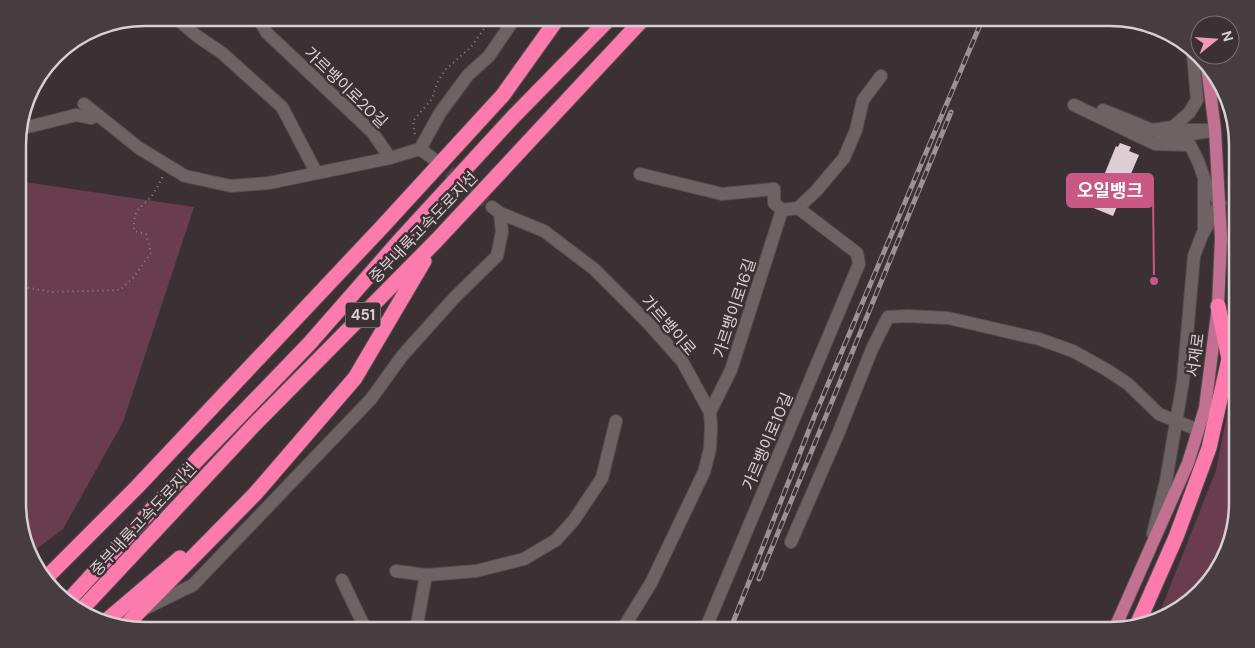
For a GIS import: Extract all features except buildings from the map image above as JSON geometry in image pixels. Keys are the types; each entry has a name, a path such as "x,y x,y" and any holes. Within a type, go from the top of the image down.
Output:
{"highway":[{"path":"50,574 137,486 382,227 503,94 552,26"},
{"name":"중부내륙고속도로지선","path":"72,596 196,461 309,344 401,238 513,117 602,26"},
{"name":"중부내륙고속도로지선","path":"85,605 253,426 436,240 637,26"},
{"path":"130,621 254,494 355,378 436,240"},
{"path":"1141,617 1176,537 1209,448 1229,359 1218,306"},
{"path":"111,617 254,494"}],"main road":[{"name":"서재로","path":"1118,621 1188,463 1205,408 1218,306 1221,238 1215,130 1209,78"}],"street":[{"path":"185,26 222,53 282,107 316,172"},
{"name":"가르뱅이로20길","path":"262,26 266,33 373,133 390,158"},
{"path":"84,104 139,148 185,176 231,186 268,183 390,158 418,143 468,75 489,56 510,26"},
{"path":"1150,136 1173,127 1189,113 1197,100 1194,65"},
{"path":"640,174 722,194 774,189 774,204 782,210 798,208 816,191 844,158 856,130 863,100 881,76"},
{"path":"1075,102 1150,136 1215,130"},
{"path":"28,126 76,115 91,118 98,115"},
{"path":"1149,548 1166,481 1183,380 1194,256 1204,231 1220,203 1207,186 1190,145 1155,144 1150,136"},
{"path":"418,143 435,160"},
{"path":"1204,175 1204,231"},
{"name":"가르뱅이로10길","path":"709,621 859,264 857,253 798,208"},
{"name":"가르뱅이로","path":"142,610 193,586 370,399 402,356 455,298 497,256 502,232 496,210 544,231 594,269 682,360 710,412 712,426 710,448 704,472 651,583 627,622"},
{"name":"가르뱅이로16길","path":"710,412 731,370 782,210"},
{"path":"791,542 842,425 872,349 888,318 907,316 948,318 1039,339 1073,351 1128,384 1159,414 1198,430"},
{"path":"396,571 426,575 476,571 524,559 556,540 574,520 602,478 616,421"},
{"path":"418,622 426,575"},
{"path":"342,580 362,622"}],"path":[{"path":"418,143 413,121 432,99 437,83 445,70 475,43 487,26"},
{"path":"27,288 52,292 120,290 133,278 151,253 146,234 134,231 134,217 140,206 153,195 164,173"}],"shaded area":[{"path":"27,182 194,207 123,422 63,529 36,549 27,518"},
{"path":"1229,403 1229,503 1225,533 1220,548 1209,569 1199,581 1176,602 1161,609 1216,470"}],"tunnel":[{"path":"435,160 492,207"}],"railway":[{"path":"733,621 815,415 980,26"},
{"path":"759,579 951,112"}],"place":[{"name":"오일뱅크","path":"1154,281"}]}
